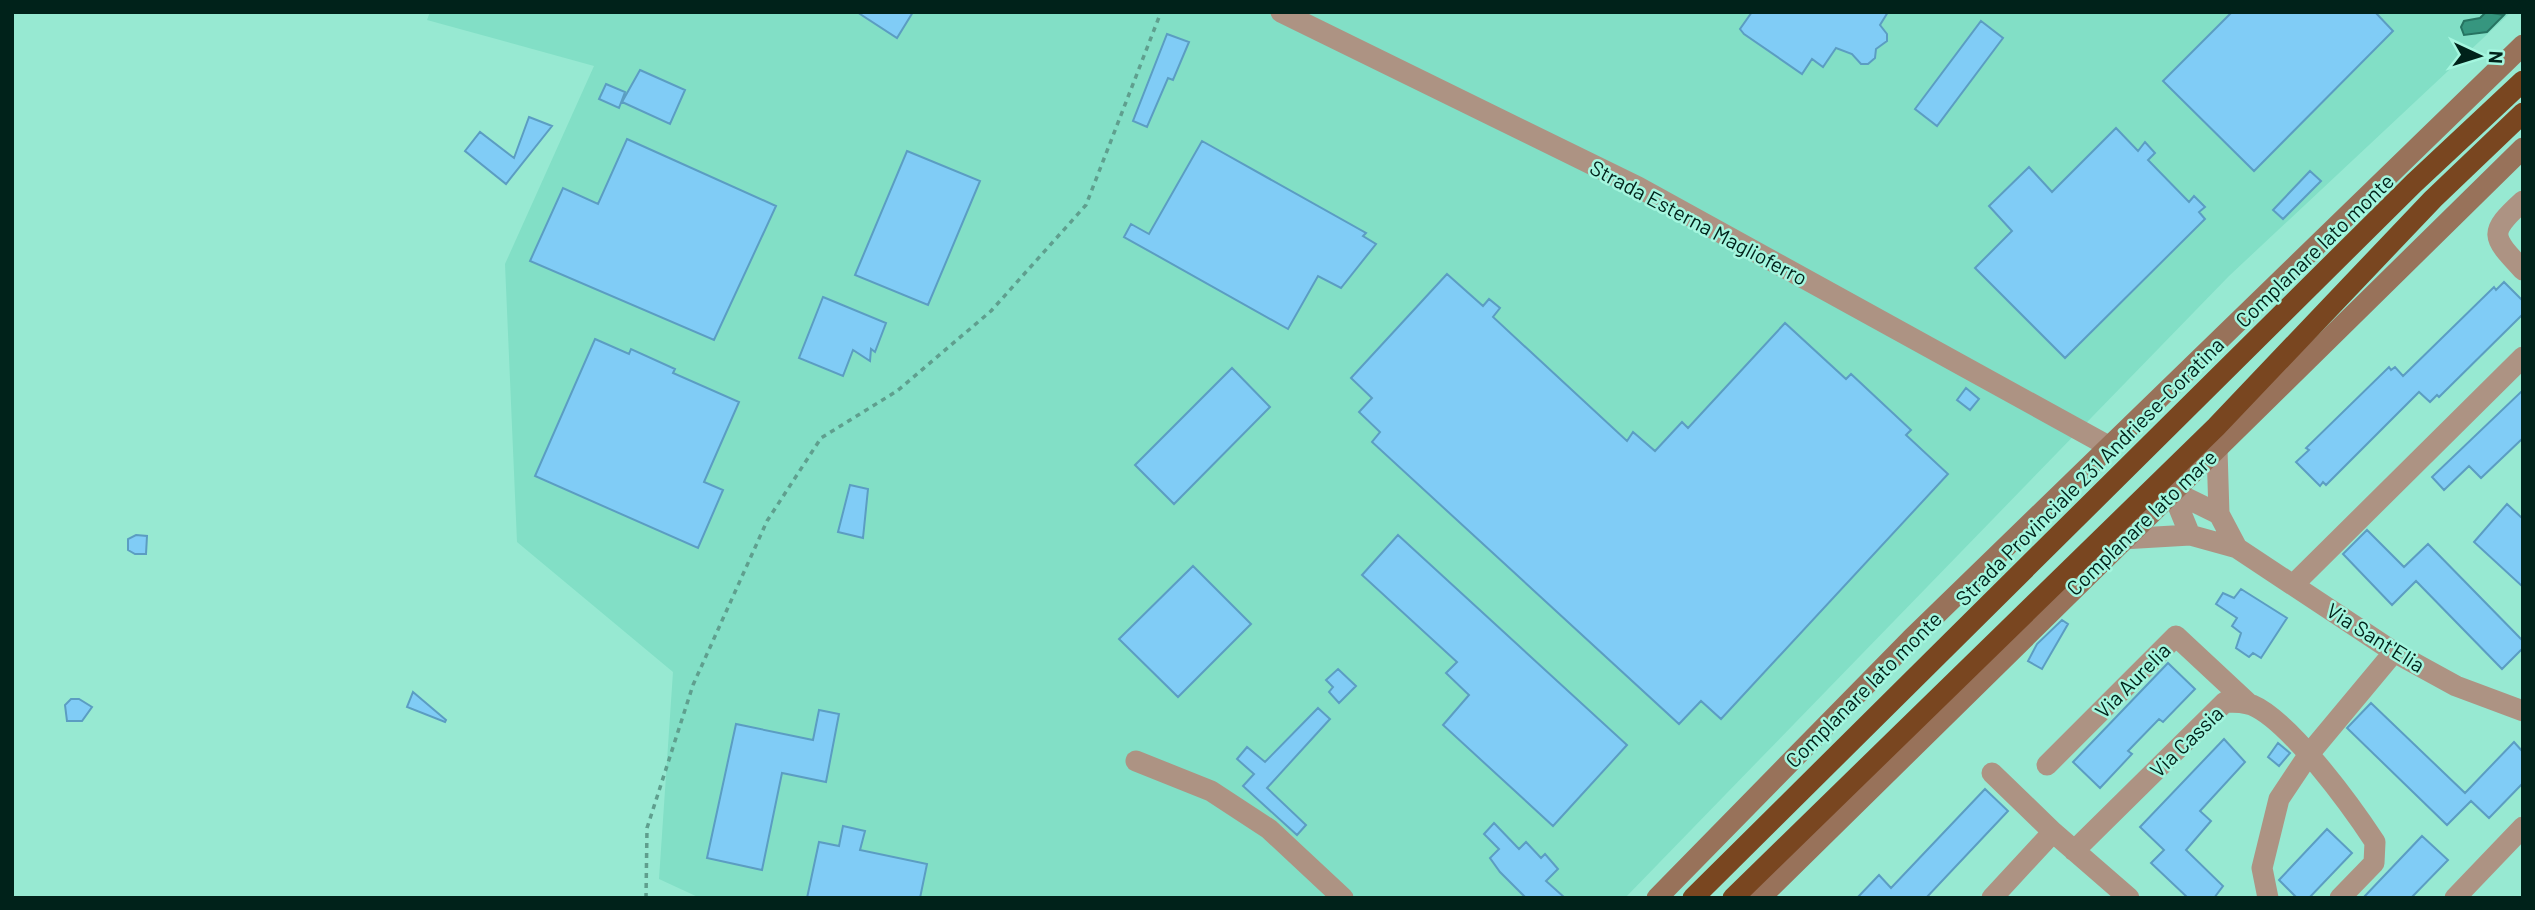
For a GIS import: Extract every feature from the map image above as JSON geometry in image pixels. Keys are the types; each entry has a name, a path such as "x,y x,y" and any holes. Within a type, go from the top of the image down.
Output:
{"highway":[{"name":"Strada Provinciale 231 Andriese-Coratina","path":"1693,898 2394,203 2523,81"},
{"path":"1734,898 2216,427 2433,199 2523,113"}],"street":[{"name":"Strada Esterna Maglioferro","path":"1281,12 1638,187 2110,447"},
{"name":"Complanare lato monte","path":"1657,898 1911,639 2523,45"},
{"name":"Complanare lato mare","path":"1760,898 2122,539 2523,148"},
{"path":"2523,201 2499,223 2497,236 2504,250 2523,270"},
{"path":"2294,584 2523,357"},
{"name":"Via Sant'Elia","path":"2217,449 2218,514 2237,548"},
{"path":"2172,491 2218,514"},
{"path":"2172,491 2190,535"},
{"name":"Via Sant'Elia","path":"2122,539 2190,535 2237,548 2394,652 2456,686 2523,711"},
{"name":"Via Aurelia","path":"2047,765 2176,636 2249,704"},
{"path":"2268,898 2262,868 2279,799 2309,754 2394,652"},
{"name":"Via Cassia","path":"2074,852 2225,702 2249,704 2262,711 2309,754 2375,842 2374,863 2340,898"},
{"path":"1136,761 1211,791 1269,829 1343,898"},
{"path":"1992,773 2074,852 2129,898"},
{"path":"2455,898 2523,827"},
{"path":"1992,898 2053,832"}],"path":[{"path":"646,898 647,828 693,685 767,521 821,438 897,391 991,311 1086,205 1161,12"}],"shaded area":[{"path":"430,12 2511,12 2229,276 1625,898 700,898 659,879 673,672 517,542 505,264 594,66 427,20"},
{"path":"2486,12 2504,15 2487,32 2464,35 2461,27 2464,21 2480,18"}],"building":[{"path":"857,12 913,12 897,38"},
{"path":"1752,12 1888,12 1880,25 1887,34 1887,41 1876,49 1875,58 1868,64 1861,64 1852,54 1836,48 1823,67 1812,59 1802,74 1744,34 1740,29"},
{"path":"2232,12 2375,12 2393,31 2254,171 2163,81"},
{"path":"1981,21 2003,38 1937,126 1915,109"},
{"path":"1167,34 1189,42 1173,80 1168,78 1147,127 1133,121"},
{"path":"640,70 685,90 670,124 622,102"},
{"path":"606,84 625,92 619,108 599,99"},
{"path":"529,117 552,126 506,184 465,151 480,132 514,158"},
{"path":"2116,128 2138,151 2145,142 2155,153 2148,160 2189,202 2194,196 2205,207 2199,212 2205,219 2065,358 1975,268 2012,231 1989,206 2029,167 2052,192"},
{"path":"627,139 776,206 714,340 530,261 563,188 598,204"},
{"path":"1202,141 1366,233 1363,236 1376,244 1341,288 1318,276 1288,329 1124,237 1131,224 1149,234"},
{"path":"907,151 980,181 928,305 855,275"},
{"path":"2310,171 2321,181 2283,219 2273,210"},
{"path":"1447,274 1483,306 1489,299 1500,308 1493,317 1627,441 1633,432 1655,451 1682,422 1688,428 1785,323 1846,379 1851,374 1911,430 1906,435 1948,474 1721,719 1701,701 1679,724 1372,442 1380,432 1359,412 1372,398 1351,378"},
{"path":"2504,282 2523,301 2523,314 2439,397 2437,395 2430,402 2419,392 2326,485 2323,482 2320,486 2296,462 2309,450 2306,448 2389,367 2391,370 2395,367 2403,376 2494,287 2496,290"},
{"path":"823,297 886,323 875,352 871,349 870,361 853,350 843,376 799,358"},
{"path":"595,339 629,354 631,349 675,369 673,373 739,402 704,482 723,490 698,548 535,476"},
{"path":"1232,368 1270,407 1174,504 1135,465"},
{"path":"1966,388 1979,399 1970,410 1957,400"},
{"path":"2523,390 2523,438 2481,478 2469,466 2444,490 2432,477"},
{"path":"850,485 868,489 863,538 838,532"},
{"path":"2507,504 2523,519 2523,587 2474,542"},
{"path":"2367,530 2404,567 2428,544 2523,641 2523,648 2502,669 2416,581 2392,605 2343,554"},
{"path":"136,535 147,536 146,554 135,554 128,550 128,539"},
{"path":"1398,535 1627,745 1553,826 1443,725 1469,695 1446,673 1457,662 1362,575"},
{"path":"1193,566 1251,624 1178,697 1119,639"},
{"path":"2241,589 2287,618 2261,658 2253,653 2249,657 2236,648 2241,633 2232,626 2237,618 2216,604 2223,593 2234,598"},
{"path":"2062,620 2068,624 2042,669 2028,661 2037,644"},
{"path":"2168,663 2195,689 2163,722 2159,719 2128,751 2132,754 2100,788 2073,762"},
{"path":"1338,669 1356,686 1339,703 1329,692 1333,687 1326,680"},
{"path":"413,692 446,720 445,722 407,707"},
{"path":"71,699 79,699 92,707 82,721 67,721 65,705"},
{"path":"2371,703 2465,793 2514,742 2523,752 2523,783 2489,818 2471,801 2447,825 2347,728"},
{"path":"1318,708 1330,719 1267,788 1306,825 1297,835 1243,786 1254,774 1237,759 1247,747 1265,762"},
{"path":"819,710 839,714 826,782 782,773 762,870 707,858 736,724 813,740"},
{"path":"2224,739 2245,762 2200,811 2211,821 2186,850 2223,886 2214,898 2188,898 2151,863 2164,850 2140,827"},
{"path":"2278,743 2290,753 2279,766 2268,757"},
{"path":"1985,789 2008,811 1926,898 1857,898 1879,875 1891,888"},
{"path":"1494,823 1519,849 1526,842 1541,858 1545,854 1558,869 1546,881 1565,898 1526,898 1500,872 1490,858 1499,849 1484,834"},
{"path":"843,826 865,831 860,850 927,864 920,898 807,898 819,842 839,846"},
{"path":"2327,829 2352,853 2309,898 2297,898 2279,880"},
{"path":"2422,836 2448,860 2411,898 2363,898"}]}
